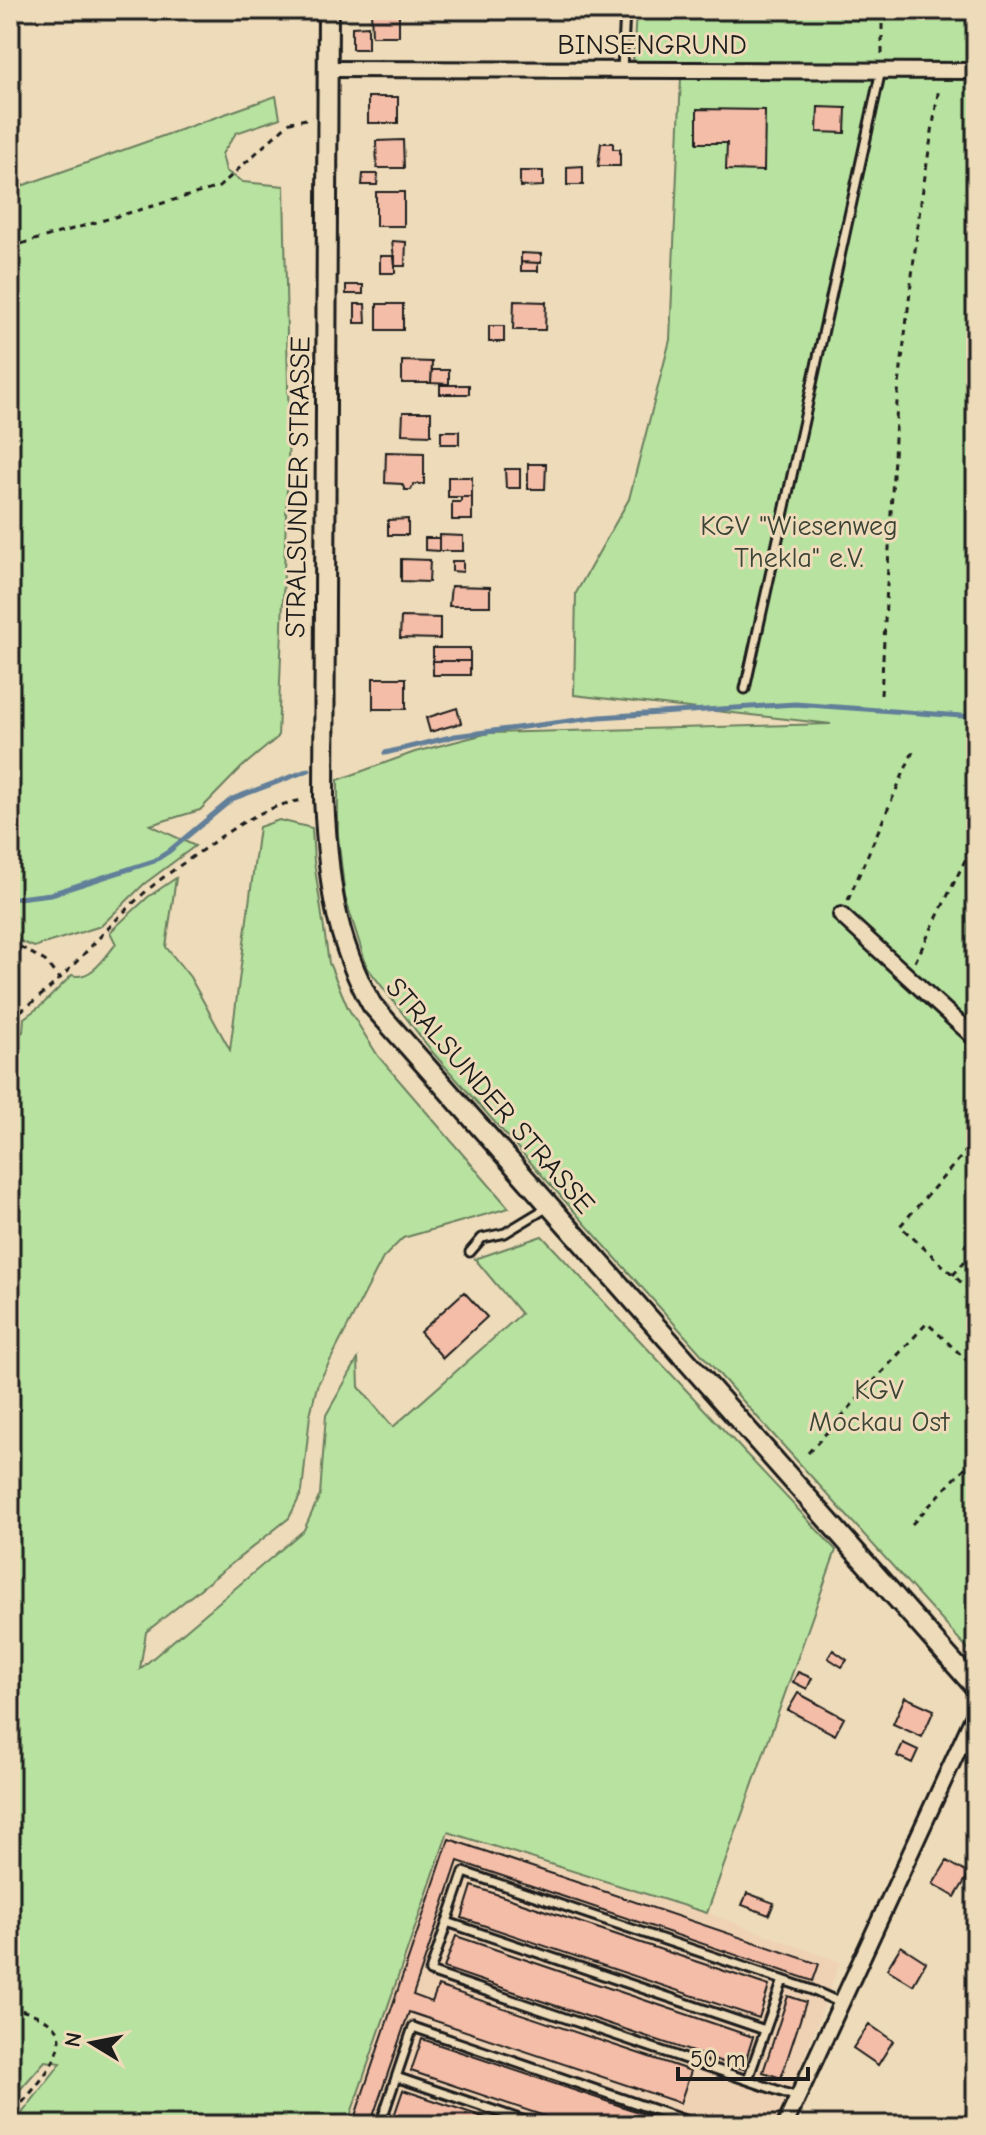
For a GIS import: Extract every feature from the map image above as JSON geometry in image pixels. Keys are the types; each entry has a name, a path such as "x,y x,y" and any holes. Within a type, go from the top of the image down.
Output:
{"street":[{"name":"STRALSUNDER STRASSE","path":"328,10 324,798 328,867 336,919 350,963 372,1005 976,1688"},
{"name":"BINSENGRUND","path":"327,69 976,71"},
{"path":"841,915 976,1039"},
{"path":"785,2125 976,1711"}],"lane":[{"path":"622,70 625,10"},
{"path":"745,689 881,70"},
{"path":"470,1252 482,1238 505,1233 549,1206"},
{"path":"797,2097 430,1972 464,1872 783,1980 841,2003"},
{"path":"447,1922 765,2030"},
{"path":"748,2079 783,1980"},
{"path":"380,2125 413,2027 699,2125"},
{"path":"396,2077 537,2125"}],"path":[{"path":"881,70 882,10"},
{"path":"881,695 897,402 920,208 942,71"},
{"path":"10,247 219,187 290,122 327,116"},
{"path":"841,915 914,749"},
{"path":"10,1018 38,1001 145,892 230,831 272,808 324,798"},
{"path":"908,976 976,838"},
{"path":"10,941 45,961 60,980"},
{"path":"976,1140 900,1226 976,1296"},
{"path":"953,1275 976,1248"},
{"path":"808,1453 927,1323 976,1369"},
{"path":"912,1524 976,1456"},
{"path":"10,2007 45,2020 58,2030 61,2040 49,2069 10,2117"}],"shaded area":[{"path":"448,1832 707,1913 840,1962 779,2125 347,2125"}],"green space":[{"path":"636,10 976,10 976,67 633,64"},
{"path":"976,72 976,1658 434,1054 367,967 345,897 338,835 338,780 415,752 489,733 831,724 574,695 576,593 629,499 670,340 681,77"},
{"path":"276,96 280,118 236,133 222,154 226,171 243,182 284,186 289,434 278,737 242,767 200,810 150,825 195,846 144,884 101,926 34,947 15,939 10,963 10,190"},
{"path":"279,820 312,828 329,963 348,1008 378,1056 509,1208 403,1238 383,1258 317,1386 310,1415 302,1492 289,1518 146,1632 140,1669 304,1530 320,1495 326,1415 358,1359 359,1387 393,1427 521,1314 475,1259 542,1236 836,1550 707,1913 448,1832 347,2125 13,2125 61,2063 45,2061 10,2101 10,1039 23,1032 24,1018 72,975 85,975 97,967 116,944 110,932 148,897 176,878 166,947 190,977 230,1050 259,827"}],"building":[{"path":"371,10 399,10 399,36 372,36"},
{"path":"368,26 368,49 352,49 352,27"},
{"path":"368,97 398,97 398,123 368,123"},
{"path":"818,107 846,108 845,133 817,132"},
{"path":"697,109 765,110 764,171 726,170 727,143 697,143"},
{"path":"403,140 404,168 377,168 376,141"},
{"path":"601,143 613,143 613,149 620,149 620,166 598,166"},
{"path":"583,166 583,185 567,185 567,167"},
{"path":"520,171 543,171 543,186 520,187"},
{"path":"363,174 378,174 377,185 362,185"},
{"path":"376,192 404,192 404,226 376,226"},
{"path":"392,241 406,242 405,266 395,266"},
{"path":"521,253 541,254 541,263 521,262"},
{"path":"380,256 395,256 395,273 380,273"},
{"path":"521,262 538,263 538,271 521,271"},
{"path":"346,285 363,285 363,294 346,294"},
{"path":"514,301 546,302 545,330 513,330"},
{"path":"355,304 365,304 366,323 355,323"},
{"path":"377,304 403,304 403,330 377,330"},
{"path":"489,326 504,326 504,342 489,342"},
{"path":"402,361 432,362 431,383 402,383"},
{"path":"432,370 449,370 449,384 431,383"},
{"path":"440,385 469,385 469,394 440,394"},
{"path":"403,412 431,412 431,435 402,434"},
{"path":"441,431 459,431 459,444 441,444"},
{"path":"386,452 424,453 424,484 414,484 411,490 405,490 402,484 385,483"},
{"path":"528,464 546,464 545,489 528,489"},
{"path":"505,469 520,469 520,488 506,488"},
{"path":"448,477 472,477 472,497 448,497"},
{"path":"461,497 472,497 472,520 452,520 452,502 461,502"},
{"path":"408,519 408,535 388,535 388,520"},
{"path":"439,535 463,536 463,551 439,551"},
{"path":"425,538 439,538 439,551 425,550"},
{"path":"401,559 430,560 429,582 401,581"},
{"path":"452,561 463,561 463,572 452,571"},
{"path":"451,586 490,587 490,606 449,606"},
{"path":"401,617 440,618 440,639 400,638"},
{"path":"433,648 470,648 470,661 433,661"},
{"path":"433,661 470,661 470,675 433,675"},
{"path":"373,678 406,678 406,709 373,709"},
{"path":"457,708 461,723 430,732 426,718"},
{"path":"464,1292 487,1317 443,1358 420,1332"},
{"path":"833,1650 847,1660 842,1667 828,1658"},
{"path":"798,1672 812,1678 807,1689 793,1682"},
{"path":"798,1693 844,1718 835,1735 788,1710"},
{"path":"905,1697 934,1710 922,1737 893,1724"},
{"path":"903,1743 918,1750 912,1763 897,1756"},
{"path":"449,1839 819,1964 813,1981 458,1861 413,1995 432,2002 438,1986 691,2071 680,2103 409,2012 370,2125 352,2125"},
{"path":"947,1861 969,1874 955,1897 933,1884"},
{"path":"472,1886 769,1986 759,2018 462,1918"},
{"path":"747,1893 774,1903 769,1915 742,1905"},
{"path":"456,1936 753,2037 743,2069 444,1968"},
{"path":"901,1946 926,1962 913,1985 887,1969"},
{"path":"788,1996 806,2002 781,2078 763,2072"},
{"path":"869,2024 893,2041 878,2065 853,2048"},
{"path":"422,2039 677,2125 571,2125 411,2071"},
{"path":"403,2090 507,2125 400,2125 392,2122"}],"waterway":[{"path":"385,753 455,736 600,717 795,704 976,717"},
{"path":"10,899 51,894 154,861 232,799 309,770"}],"park label":[{"name":"KGV \"Wiesenweg Thekla\" e.V.","path":"799,541"},
{"name":"KGV Mockau Ost","path":"879,1405"}]}
